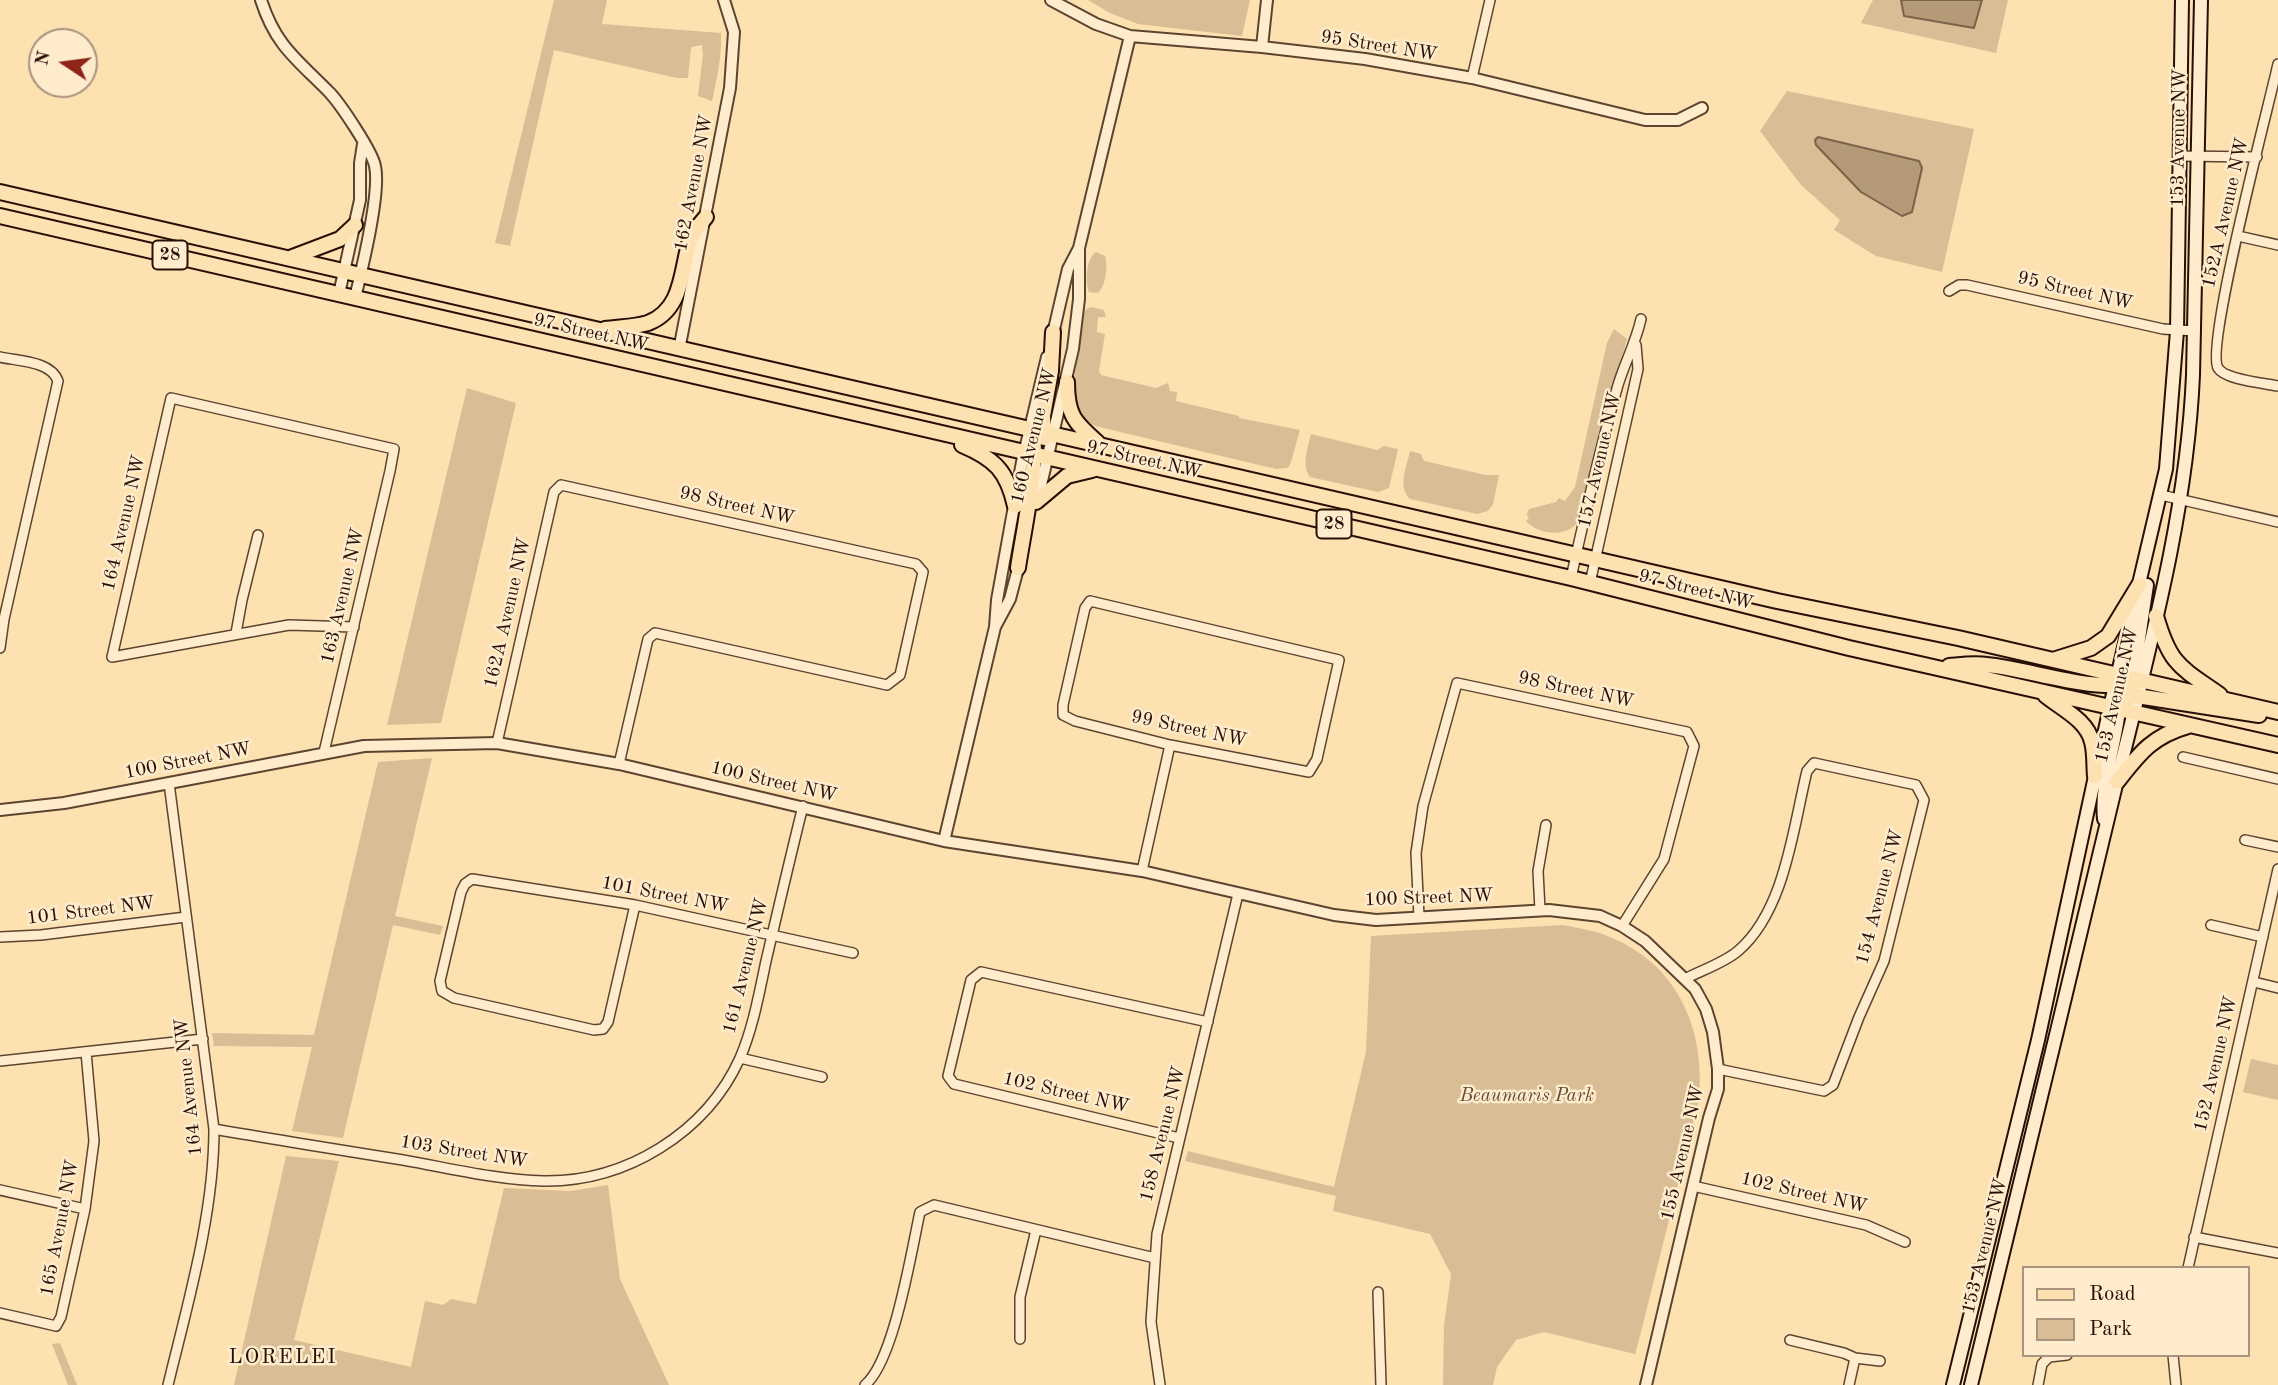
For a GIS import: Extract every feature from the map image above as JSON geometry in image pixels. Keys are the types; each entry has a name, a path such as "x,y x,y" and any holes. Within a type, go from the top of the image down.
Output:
{"main road":[{"name":"153 Avenue NW","path":"1971,1385 2117,782 2139,585 2161,495 2172,412 2177,331 2182,0"},
{"name":"153 Avenue NW","path":"1953,1385 2038,1041 2095,776 2155,616 2181,499 2190,436 2201,0"},
{"name":"97 Street NW","path":"0,192 1595,560 2053,660 2126,692 2189,725 2278,745"},
{"name":"97 Street NW","path":"0,216 1590,583 2042,692 2126,692 2227,700 2278,715"},
{"path":"597,330 649,323 670,307 680,288 694,231 706,217"},
{"path":"288,258 331,243 355,225"},
{"path":"1018,568 1036,455 1034,434 1042,432 1051,371 1053,332"},
{"path":"1067,382 1070,413 1079,427 1102,446"},
{"path":"925,430 991,459 1007,481 1014,506"},
{"path":"1036,502 1067,476 1097,469"},
{"path":"2105,831 2102,801 2147,587 2145,562"},
{"path":"2053,660 2091,648 2108,636 2139,585"},
{"path":"2155,616 2169,655 2180,667 2227,700"},
{"path":"1937,667 1986,665 2245,714 2278,715"},
{"path":"2042,692 2076,717 2083,726 2092,741 2095,776"},
{"path":"2117,782 2152,741 2172,730 2189,725"}],"street":[{"path":"261,0 266,17 282,44 337,101 375,164 376,186 355,298"},
{"name":"162 Avenue NW","path":"674,372 730,88 734,32 724,0"},
{"name":"95 Street NW","path":"1051,0 1096,24 1130,36 1365,59 1472,78 1645,120 1678,120 1702,108"},
{"path":"1262,47 1267,0"},
{"path":"1472,78 1490,0"},
{"name":"160 Avenue NW","path":"944,841 995,627 997,600 1014,506 1036,455 1042,432 1067,382 1079,299 1079,248 1130,36"},
{"name":"152A Avenue NW","path":"2278,64 2274,103 2238,236 2217,333 2215,360 2219,370 2229,376 2278,386"},
{"path":"339,294 360,200 363,144"},
{"path":"2179,156 2257,158"},
{"path":"2238,236 2278,246"},
{"name":"160 Avenue NW","path":"1053,332 1068,269 1079,248"},
{"name":"95 Street NW","path":"1949,291 1959,285 1967,285 2177,331 2194,331"},
{"name":"157 Avenue NW","path":"1590,583 1638,369 1636,343 1641,319"},
{"name":"157 Avenue NW","path":"1571,579 1620,378 1636,343"},
{"path":"0,357 43,366 53,371 58,381 2,618 0,649"},
{"name":"163 Avenue NW","path":"171,398 394,449 324,752"},
{"name":"164 Avenue NW","path":"171,398 112,657 236,633"},
{"name":"160 Avenue NW","path":"995,627 1010,599 1036,502 1036,455"},
{"name":"98 Street NW","path":"554,492 561,485 916,564 923,572 900,675 887,685 655,633 648,639 619,764"},
{"name":"162A Avenue NW","path":"497,743 554,492"},
{"path":"2161,495 2278,522"},
{"path":"258,535 236,633 289,625 354,627"},
{"name":"99 Street NW","path":"1090,601 1339,660 1317,759 1309,772 1170,745 1070,720 1063,715 1085,608 1090,601"},
{"name":"98 Street NW","path":"1419,917 1416,853 1423,806 1457,683 1687,732 1694,746 1664,859 1622,926"},
{"name":"100 Street NW","path":"0,810 35,808 324,752 384,744 497,743 619,764 944,841 1142,871 1334,915 1376,920 1540,910 1600,916 1645,941 1685,979"},
{"path":"1142,871 1170,745"},
{"path":"2183,757 2278,779"},
{"name":"154 Avenue NW","path":"1685,979 1737,952 1763,925 1781,880 1807,771 1814,764 1916,785 1924,800 1884,961 1858,1017 1833,1086 1824,1091 1718,1069"},
{"name":"164 Avenue NW","path":"168,1385 211,1196 214,1129 169,783"},
{"name":"161 Avenue NW","path":"695,1121 719,1094 740,1058 753,1017 803,807"},
{"path":"1540,910 1538,871 1546,825"},
{"path":"2245,840 2278,847"},
{"name":"152 Avenue NW","path":"2188,1266 2278,869"},
{"name":"101 Street NW","path":"635,905 608,1021 603,1029 588,1029 454,998 442,991 440,981 461,892 468,880 478,879 635,905 853,953"},
{"name":"158 Avenue NW","path":"1160,1385 1151,1322 1157,1234 1238,894"},
{"name":"101 Street NW","path":"0,937 41,935 186,916"},
{"path":"2211,925 2263,937"},
{"name":"102 Street NW","path":"1179,1138 954,1084 948,1076 971,980 981,972 1208,1022"},
{"name":"155 Avenue NW","path":"1646,1385 1718,1089 1713,1032 1706,1009 1695,989 1685,979"},
{"path":"2253,982 2278,988"},
{"path":"0,1061 203,1039"},
{"name":"165 Avenue NW","path":"0,1313 56,1326 61,1317 85,1209 94,1141 86,1052"},
{"path":"740,1058 822,1077"},
{"name":"103 Street NW","path":"214,1129 492,1175 544,1181 599,1175 615,1170 658,1150 695,1121"},
{"name":"102 Street NW","path":"1693,1186 1866,1225 1905,1242"},
{"path":"0,1189 85,1209"},
{"path":"864,1385 874,1377 888,1349 920,1212 934,1205 1155,1258"},
{"path":"1020,1339 1020,1297 1036,1230"},
{"path":"2194,1237 2278,1253"},
{"path":"1378,1292 1381,1385"},
{"path":"1790,1340 1844,1353 1855,1359 1880,1361"},
{"path":"2038,1385 2042,1364 2048,1357"},
{"path":"2173,1357 2176,1385"},
{"path":"1849,1385 1855,1359"}],"green space":[{"path":"554,0 607,0 602,24 721,33 720,59 712,101 698,96 702,45 691,47 688,78 677,78 554,50 510,246 495,243"},
{"path":"1088,0 1250,0 1242,36 1138,24 1110,13"},
{"path":"1873,0 2008,0 1996,53 1861,23"},
{"path":"1787,91 1974,129 1942,272 1876,256 1834,230 1840,220 1801,185 1760,131"},
{"path":"1096,252 1105,256 1106,265 1105,281 1098,293 1089,292 1087,282 1088,265"},
{"path":"1091,307 1104,310 1106,317 1098,317 1097,332 1105,334 1099,371 1101,375 1156,388 1168,383 1170,391 1177,392 1176,401 1239,418 1300,430 1290,465 1276,469 1095,426 1076,415 1071,396 1085,310"},
{"path":"1614,329 1627,339 1602,424 1578,522 1567,531 1545,532 1526,521 1529,518 1527,514 1529,509 1556,502 1559,498 1565,501 1575,487 1607,343"},
{"path":"467,388 516,403 441,723 387,725"},
{"path":"1311,434 1377,450 1384,446 1398,449 1389,488 1378,492 1310,477 1306,461"},
{"path":"1410,451 1421,454 1424,461 1486,475 1499,475 1493,504 1488,511 1477,514 1410,499 1403,482"},
{"path":"432,758 395,916 443,926 440,935 393,925 343,1138 292,1131 312,1047 214,1046 212,1033 314,1035 378,762"},
{"name":"Beaumaris Park","path":"1563,925 1605,935 1630,947 1651,962 1668,980 1682,1001 1697,1048 1699,1100 1640,1336 1635,1354 1544,1332 1516,1340 1497,1367 1493,1385 1443,1385 1444,1326 1451,1274 1430,1234 1333,1211 1336,1196 1185,1161 1188,1151 1334,1187 1366,1052 1371,936"},
{"path":"2251,1059 2278,1065 2278,1100 2243,1092"},
{"path":"286,1156 339,1161 294,1340 411,1367 425,1301 443,1305 451,1299 476,1304 504,1188 570,1191 608,1185 620,1279 669,1385 234,1385"},
{"path":"60,1343 77,1385 68,1385 52,1344"}],"shaded area":[{"path":"1901,0 1982,0 1974,28 1904,16"},
{"path":"1818,137 1919,161 1922,168 1912,212 1902,216 1861,192 1816,145 1815,140"}],"district":[{"name":"LORELEI","path":"283,1357"}]}
